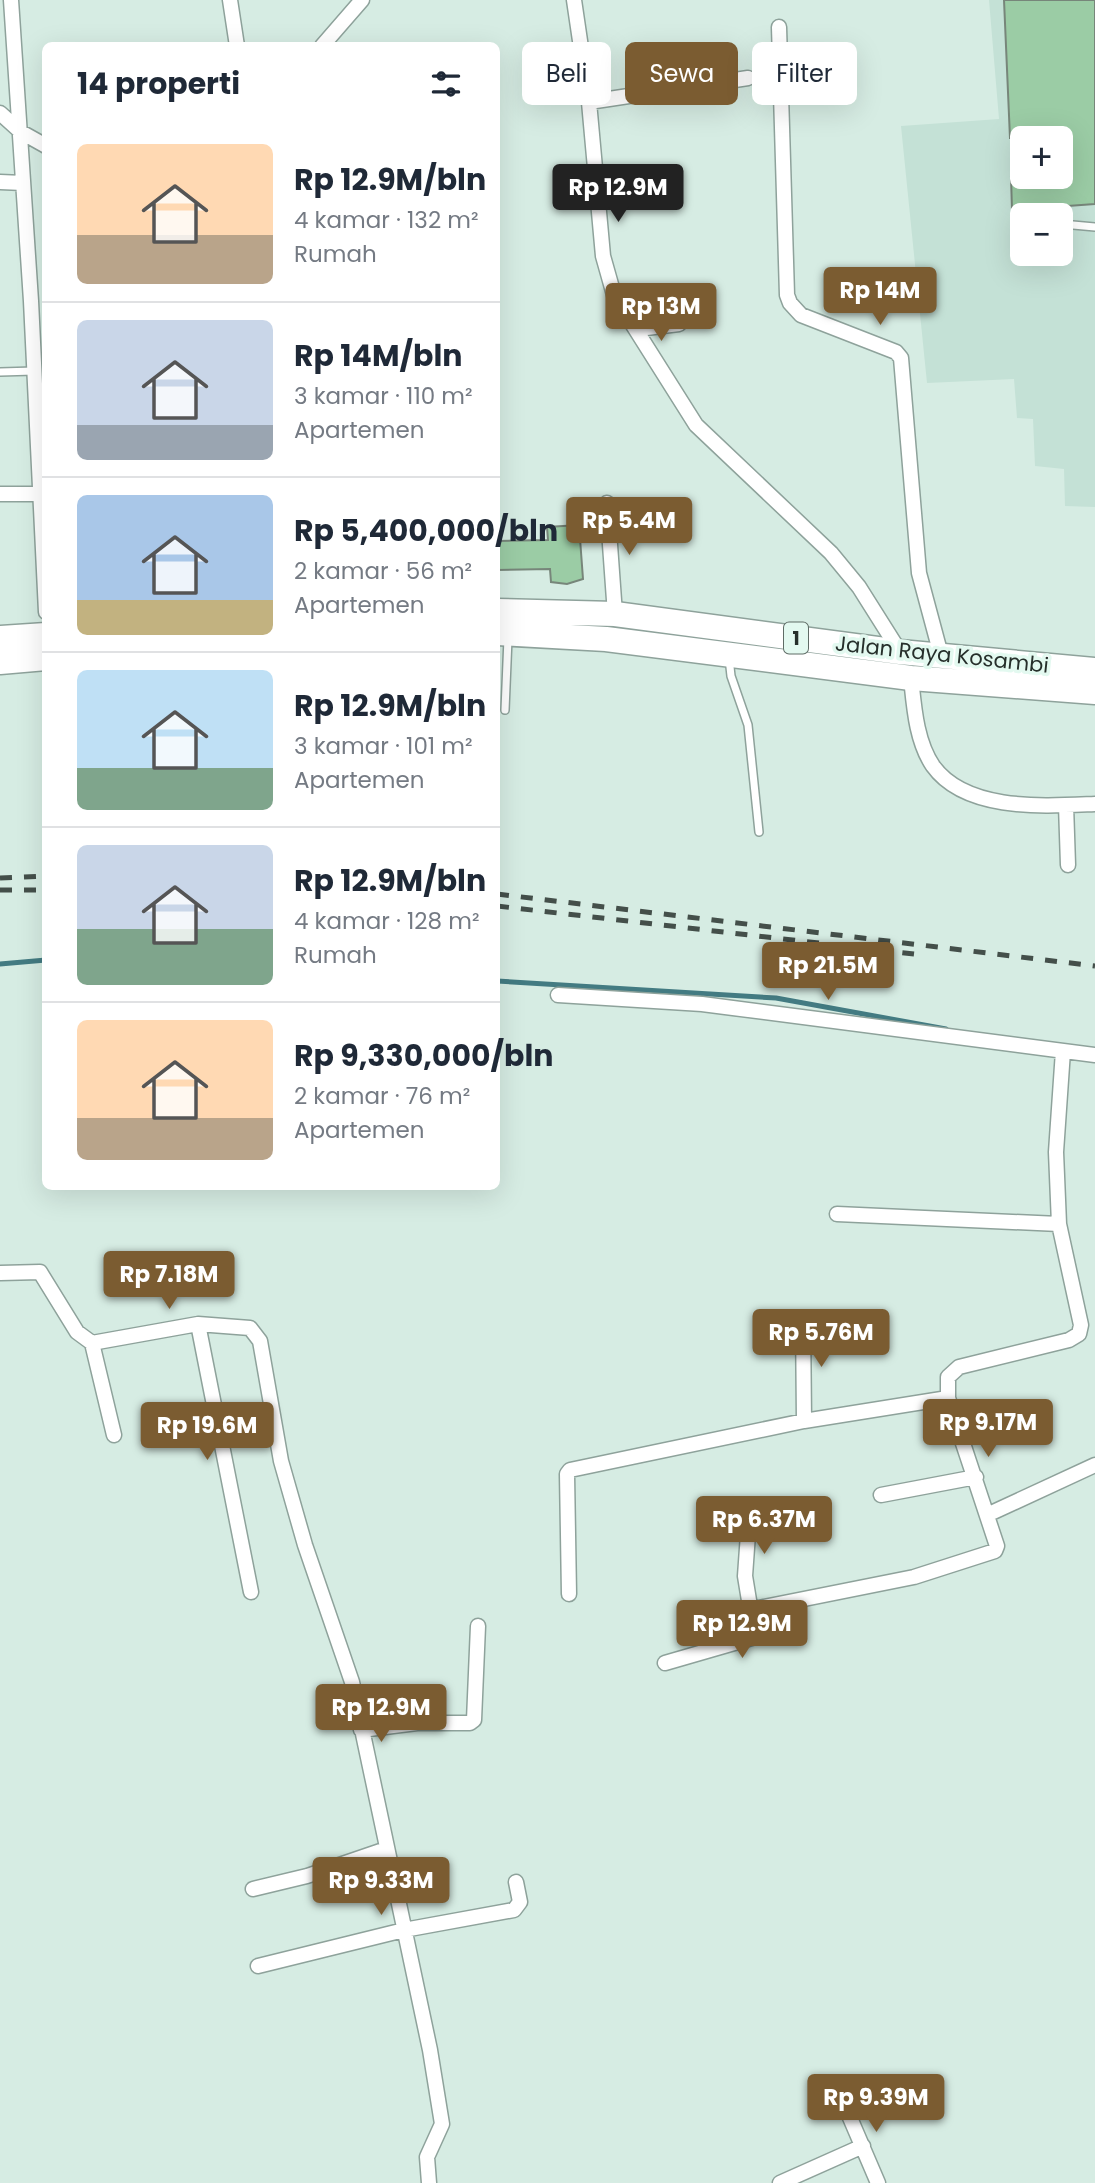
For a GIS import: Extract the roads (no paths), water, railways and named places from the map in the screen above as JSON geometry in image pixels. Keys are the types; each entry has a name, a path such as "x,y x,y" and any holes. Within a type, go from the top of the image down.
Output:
{"highway":[{"name":"Jalan Raya Kosambi","path":"500,611 615,614 900,652 1095,670"},
{"name":"Jalan Raya Kosambi","path":"503,634 606,639 728,652 911,678 1095,692"},
{"path":"0,638 42,635"},
{"path":"0,662 42,658"}],"street":[{"path":"0,494 42,499 40,370 23,183 11,0"},
{"path":"230,0 236,42"},
{"path":"325,42 362,0"},
{"path":"574,0 580,42"},
{"path":"779,27 787,295 790,303 801,315 896,352 901,358 919,573 941,655"},
{"path":"611,99 748,78"},
{"path":"589,105 605,270 614,295 638,329 696,425 831,553 859,587 900,652"},
{"path":"0,113 21,132 42,144"},
{"path":"0,182 23,183"},
{"path":"638,329 679,324"},
{"path":"607,503 615,614"},
{"path":"911,678 915,715 924,748 933,766 946,779 964,791 981,797 1066,805 1095,804"},
{"path":"1066,805 1068,865"},
{"path":"558,995 702,1004 1095,1055"},
{"path":"749,1610 914,1577 990,1555 997,1546 989,1514 948,1398 948,1377 959,1367 1069,1340 1079,1335 1081,1325 1059,1224 1056,1152 1063,1051"},
{"path":"837,1214 1059,1224"},
{"path":"0,1273 40,1272 76,1332 92,1343 114,1435"},
{"path":"803,1318 804,1421"},
{"path":"92,1343 198,1324 250,1328 260,1341 281,1461 317,1584 352,1682 441,2112 442,2124 427,2157 429,2183"},
{"path":"198,1324 251,1592"},
{"path":"569,1594 567,1474 570,1470 804,1421 948,1398"},
{"path":"989,1514 1095,1465"},
{"path":"881,1495 976,1477"},
{"path":"666,1663 753,1639 755,1633 749,1610 746,1576 748,1534"},
{"path":"360,1730 416,1723 470,1723 474,1720 478,1626"},
{"path":"253,1889 307,1876 386,1849"},
{"path":"258,1966 404,1930 514,1910 520,1902 516,1882"},
{"path":"842,2099 878,2183"},
{"path":"780,2183 863,2146"}],"lane":[{"path":"1073,225 1095,227"},
{"path":"0,372 40,370"},
{"path":"503,634 505,710"},
{"path":"728,652 731,676 748,725 759,832"}],"waterway":[{"path":"0,964 42,960"},
{"path":"500,981 776,998 946,1029"}],"railway":[{"path":"0,878 42,876"},
{"path":"0,890 42,890"},
{"path":"500,894 1095,966"},
{"path":"500,906 914,954"}]}
